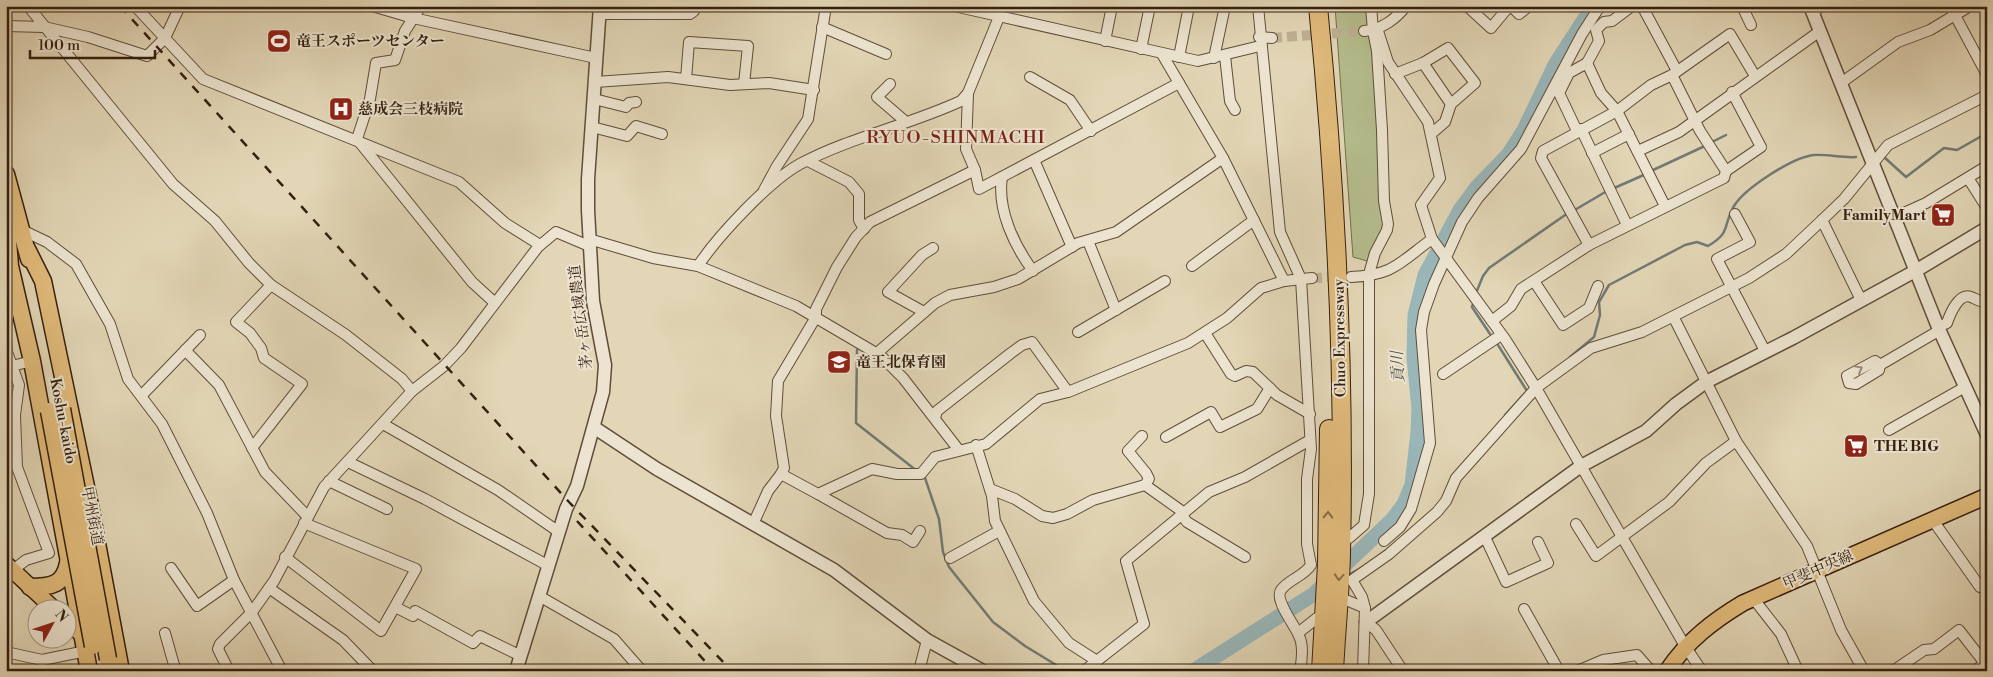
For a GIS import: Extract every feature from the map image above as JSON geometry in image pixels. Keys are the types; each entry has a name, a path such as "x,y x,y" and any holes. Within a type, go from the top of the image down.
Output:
{"highway":[{"name":"Chuo Expressway","path":"1307,6 1317,104 1326,257 1329,434 1325,560 1332,606 1334,671"},
{"name":"Chuo Expressway","path":"1318,6 1328,104 1338,258 1341,433 1325,560"},
{"name":"Koshu-kaido","path":"6,174 12,227 118,670"},
{"name":"Koshu-kaido","path":"12,227 27,249 56,410 97,671"},
{"path":"12,227 10,266 32,361 89,671"},
{"name":"甲州街道","path":"27,249 43,281 87,487 118,670"},
{"path":"30,587 45,587 59,583 66,572 68,563"},
{"name":"Chuo Expressway","path":"1321,671 1332,606"},
{"path":"84,643 118,670"}],"main road":[{"name":"甲斐中央線","path":"1667,671 1685,646 1723,615 1753,598 1987,496"},
{"path":"9,567 44,600"},
{"path":"78,635 84,643"}],"street":[{"path":"28,6 173,184 215,222 249,263 271,285 346,335 402,379 412,391"},
{"path":"135,6 203,79 357,139 459,182 505,223 540,245"},
{"path":"6,26 44,27 88,37 147,56 165,38 180,6"},
{"path":"372,6 412,18 596,58"},
{"path":"357,139 370,99 376,63 395,60 402,36 421,6"},
{"path":"599,10 690,14 694,11 694,6"},
{"path":"760,197 776,166 808,119 826,6"},
{"path":"954,6 995,13 1105,41 1198,61 1225,56 1272,38"},
{"path":"1105,41 1112,6"},
{"path":"1141,49 1150,6"},
{"path":"1179,57 1189,6"},
{"path":"1214,58 1225,6"},
{"path":"1258,6 1280,232 1301,279 1310,414 1307,544 1325,560 1282,588 1279,594 1280,601 1298,633 1302,655 1300,671"},
{"path":"1350,538 1364,525 1369,494 1369,276 1375,253 1388,230 1384,202 1377,51 1371,30 1371,6"},
{"path":"1371,30 1394,18 1406,6"},
{"path":"1466,6 1492,28 1506,10 1513,7 1518,14 1529,6"},
{"path":"1406,532 1430,443 1422,330 1424,312 1446,256 1469,210 1521,149 1582,34 1600,6"},
{"path":"1627,225 1592,152 1559,93 1569,73 1587,63 1599,41 1596,30 1604,22 1612,21 1632,6"},
{"path":"1642,6 1675,73 1695,121 1726,171"},
{"path":"1742,6 1751,25"},
{"path":"1841,83 1898,42 1930,30 1953,11 1970,6"},
{"path":"1815,8 1820,31 1939,328 1987,436"},
{"name":"茅ヶ岳広域農道","path":"516,671 559,532 595,428 604,392 604,365 592,301 588,179 599,10"},
{"path":"1953,11 1987,75"},
{"path":"995,13 968,93 966,149 975,170 979,189 1179,83"},
{"path":"822,26 886,54"},
{"path":"1371,30 1395,74 1428,122 1440,178 1421,205 1432,239 1492,321 1534,385 1624,537 1685,646 1702,671"},
{"path":"1638,151 1679,132 1732,92 1820,31"},
{"path":"1589,245 1541,158 1543,151 1579,130 1618,111 1651,85 1675,73 1730,34 1755,76"},
{"path":"686,79 689,42 748,46 744,84"},
{"path":"1395,74 1423,63 1448,48 1475,83 1451,104 1445,122 1431,134"},
{"path":"1162,54 1223,158 1284,281"},
{"path":"1225,56 1230,101 1235,110"},
{"path":"1423,63 1451,104"},
{"path":"1587,63 1601,94 1618,111 1666,206"},
{"path":"595,82 668,77 730,85 768,83 814,90"},
{"path":"1030,77 1070,100 1091,131"},
{"path":"890,84 877,97 906,122"},
{"path":"1492,321 1511,306 1522,289 1589,245 1724,178 1726,171 1761,146 1732,92"},
{"path":"698,266 710,247 760,197 791,171 808,161 951,105 968,93"},
{"path":"1363,671 1366,608 1352,580 1406,532 1446,501 1456,478 1534,385 1591,348 1642,332 1674,318 1786,254 1844,199 1888,144 1987,95"},
{"path":"594,99 626,107 630,103 636,102"},
{"path":"592,127 627,136 636,126 662,134"},
{"path":"1592,152 1629,134"},
{"path":"357,139 472,282 496,304"},
{"path":"876,353 935,303 950,296 994,287 1033,271 1072,247 1116,232 1223,158"},
{"path":"1034,160 1072,247"},
{"path":"808,161 849,182 859,194 859,220 864,229"},
{"path":"1895,217 1926,203 1987,166"},
{"path":"754,522 768,490 784,468 776,416 778,381 816,318 816,309 836,268 856,237 888,212 927,195 975,170"},
{"path":"1002,177 1000,191 1009,228 1018,250 1033,271"},
{"path":"1968,178 1987,208"},
{"path":"1735,214 1750,242 1718,259 1765,351"},
{"path":"1192,266 1254,220"},
{"path":"1822,220 1861,300"},
{"path":"12,227 47,242 76,264 110,324 128,379 166,433 207,513 234,580 282,671"},
{"path":"1366,622 1581,466 1646,431 1676,404 1706,382 1793,338 1917,270 1987,228"},
{"path":"229,671 218,649 220,644 252,612 269,588 324,487 412,391 444,366 496,304 540,245 556,232 652,258 698,266 772,295 816,318 876,353 903,378 958,449"},
{"path":"1351,277 1380,274 1396,267 1432,239"},
{"path":"1088,241 1116,310"},
{"path":"924,312 888,292 922,255 933,248"},
{"path":"818,494 872,469 897,474 923,471 935,457 958,449 986,444 1040,399 1068,392 1188,343 1228,318 1261,288 1284,281 1312,278"},
{"path":"1078,332 1166,281"},
{"path":"1534,281 1563,325 1588,308 1598,286"},
{"path":"252,448 302,384 264,358 261,348 250,333 236,322 271,285"},
{"path":"1880,365 1947,323 1954,307 1964,297 1969,296 1987,303"},
{"path":"6,298 8,309 6,328"},
{"path":"1674,318 1736,441 1807,546 1841,630 1864,671"},
{"path":"1205,333 1231,374 1235,376 1246,370 1253,372 1270,388 1310,414"},
{"path":"141,396 200,335"},
{"path":"1442,374 1501,335"},
{"path":"6,339 7,352 19,385 15,415 18,467 49,553 9,567"},
{"path":"935,418 937,411 1022,346 1032,342 1068,392"},
{"path":"185,350 218,385 264,472 306,520 416,569 381,631 286,557"},
{"path":"12,366 32,361"},
{"path":"1889,430 1965,387"},
{"path":"1166,437 1211,412 1220,427 1256,409 1270,388"},
{"path":"382,424 498,490 559,532"},
{"path":"595,428 658,469 754,522 834,570 928,640 983,671"},
{"path":"990,489 1015,499 1042,516 1053,518 1066,514 1093,500 1145,485 1149,480 1146,473 1128,451 1142,436"},
{"path":"1084,671 1144,624 1126,561 1209,492 1245,477 1310,440"},
{"path":"1576,524 1596,556 1669,502 1706,463 1736,441"},
{"path":"976,446 990,489 995,521 1039,608 1069,643 1097,660"},
{"path":"348,462 425,499 548,566"},
{"path":"781,474 887,533 902,535 913,542 920,531"},
{"path":"329,481 387,509"},
{"path":"1145,485 1182,513 1188,522 1245,557"},
{"path":"1932,519 1980,587 1987,581"},
{"path":"950,558 999,531"},
{"path":"1384,541 1406,532"},
{"path":"1485,536 1506,582 1548,563 1538,542"},
{"path":"171,568 198,606 234,580"},
{"path":"269,588 343,640 373,671"},
{"path":"539,596 614,639 642,671"},
{"path":"1753,598 1780,634 1798,671"},
{"path":"394,606 413,616 415,611 473,643 480,636 521,656"},
{"path":"1298,633 1332,606 1366,608"},
{"path":"1524,609 1559,671"},
{"path":"1366,622 1376,630 1403,671"},
{"path":"1892,671 1924,650 1934,649 1958,630 1985,660 1975,671"},
{"path":"165,633 174,665 178,671"},
{"path":"919,671 928,640"},
{"path":"6,652 42,660 84,643"},
{"path":"1577,671 1603,660 1637,655 1651,671"}],"green space":[{"path":"1335,6 1369,6 1375,59 1384,219 1383,230 1367,261 1353,257"}],"waterway":[{"name":"貢川","path":"1193,671 1314,594 1392,520 1404,504 1412,485 1418,432 1419,409 1414,357 1415,315 1425,275 1460,210 1477,187 1508,155 1524,130 1556,63 1593,6"},
{"path":"1884,157 1906,177 1944,148 1957,150 1987,133"},
{"path":"1712,142 1726,135"},
{"path":"1651,171 1707,145"},
{"path":"1570,357 1594,337 1600,315 1599,302 1609,285 1685,245 1697,242 1708,246 1716,241 1724,232 1730,213 1740,199 1759,182 1782,167 1814,155 1856,157"},
{"path":"1612,189 1646,174"},
{"path":"1573,211 1607,191"},
{"path":"1476,293 1483,276 1489,268 1568,213"},
{"path":"1474,301 1472,307 1490,334"},
{"path":"1498,345 1527,391"},
{"path":"857,350 856,423 917,471"},
{"path":"1505,415 1525,393"},
{"path":"924,475 939,519 943,552 949,567 993,622 1025,646 1066,671"},
{"path":"1346,576 1361,568"},
{"name":"貢川","path":"1314,594 1319,591"}],"tunnel":[{"path":"1272,38 1364,31"},
{"path":"1312,278 1341,277"}],"railway":[{"path":"120,6 569,502 732,671"},
{"path":"577,521 714,671"}],"place":[{"name":"竜王スポーツセンター","path":"279,41"},
{"name":"慈成会三枝病院","path":"341,109"},
{"name":"FamilyMart","path":"1943,215"},
{"name":"竜王北保育園","path":"839,362"},
{"name":"THE BIG","path":"1856,446"}],"district":[{"name":"RYUO-SHINMACHI","path":"956,137"}]}
